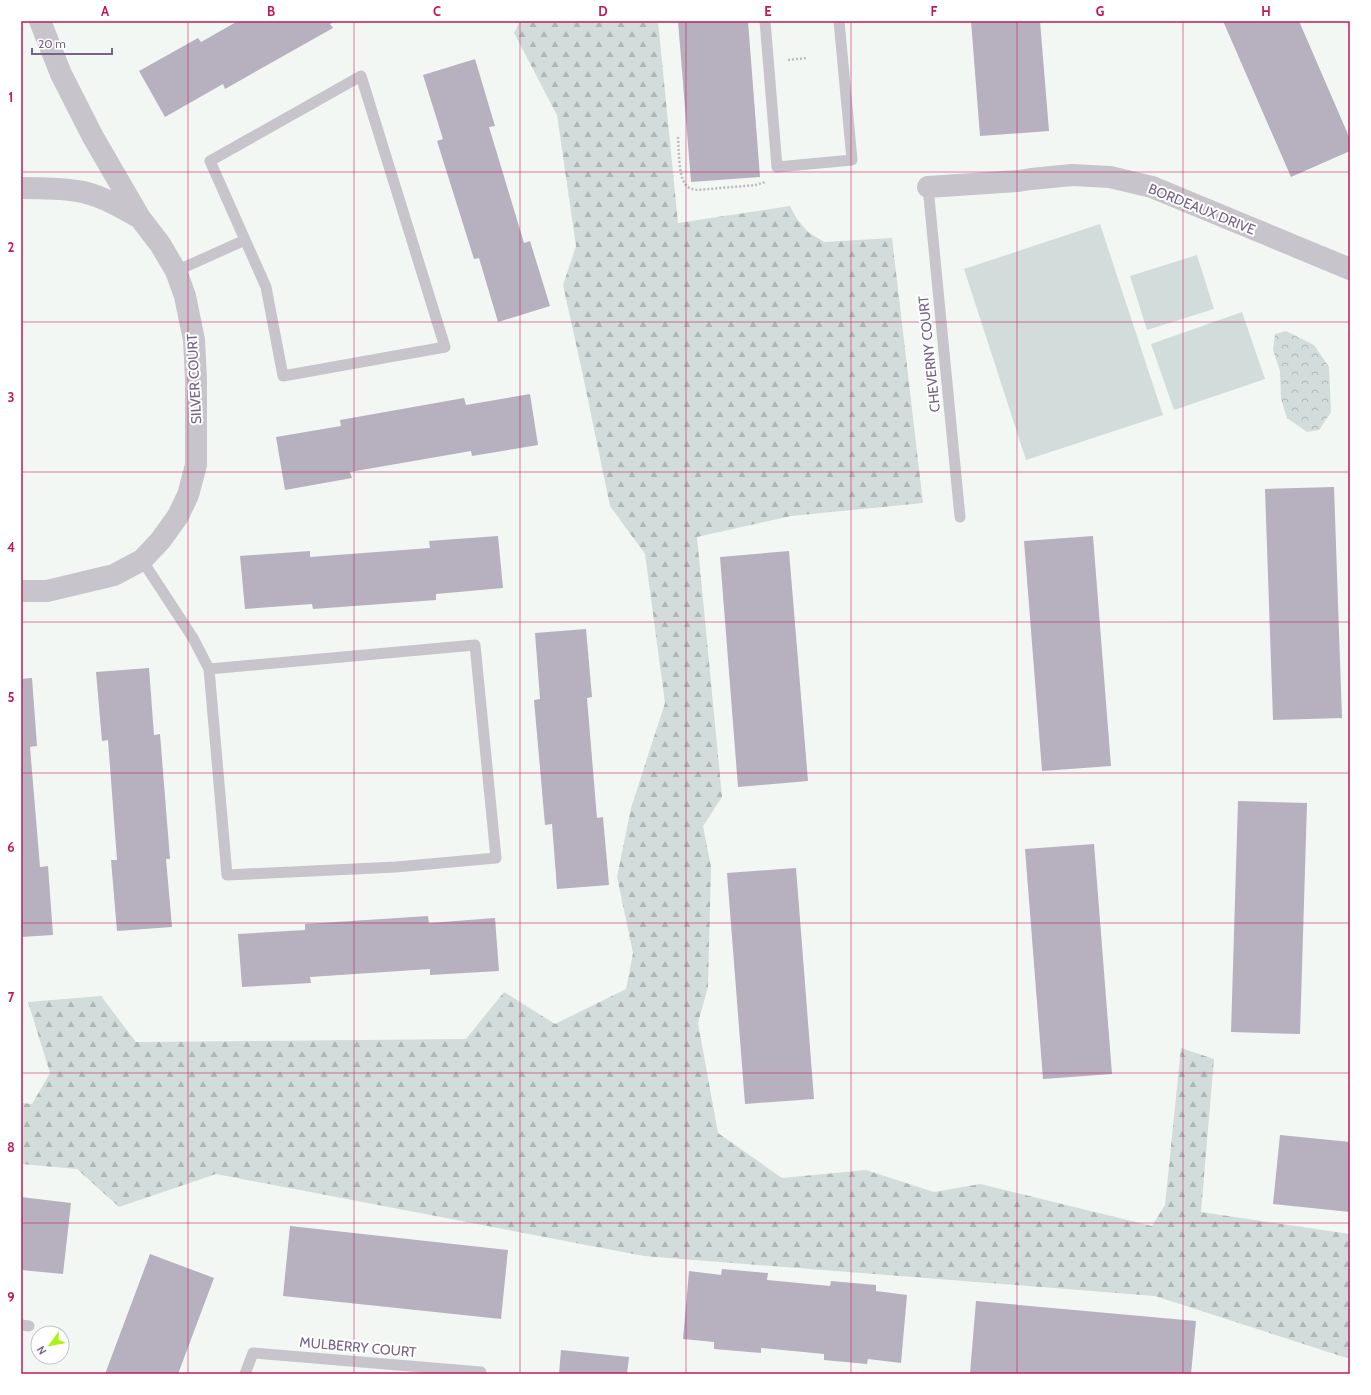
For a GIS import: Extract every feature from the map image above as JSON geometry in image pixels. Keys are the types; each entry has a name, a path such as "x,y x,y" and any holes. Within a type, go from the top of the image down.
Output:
{"street":[{"name":"SILVER COURT","path":"21,591 47,590 114,576 142,560 160,541 178,516 188,495 196,465 196,379 194,340 185,296 176,271 160,244 140,218 93,137 61,74 40,21"},
{"name":"BORDEAUX DRIVE","path":"928,187 1018,181 1031,178 1072,175 1110,177 1152,187 1350,270"},
{"path":"21,188 78,191 109,201 140,218"}],"lane":[{"path":"765,21 777,167 852,160 839,21"},
{"path":"361,76 445,347 283,376 266,287 245,240 210,161 361,76"},
{"name":"CHEVERNY COURT","path":"928,187 960,517"},
{"path":"176,271 245,240"},
{"path":"142,560 193,638 209,669 227,875 396,867 496,858 475,645 209,669"},
{"name":"MULBERRY COURT","path":"245,1374 253,1353 480,1372 480,1374"}],"path":[{"path":"678,137 681,177 687,186 692,189 697,190 756,186 777,177 784,166"}],"green space":[{"path":"520,21 658,21 678,223 790,206 797,219 808,232 824,242 892,238 923,503 791,516 697,537 722,797 703,826 711,867 708,987 698,1023 718,1133 782,1178 866,1170 934,1192 980,1184 1152,1226 1165,1205 1181,1048 1214,1059 1201,1212 1350,1234 1350,1359 1155,1296 644,1256 216,1174 119,1207 77,1169 21,1164 21,1103 32,1104 50,1073 28,1002 101,996 136,1042 466,1039 504,992 555,1024 626,989 633,953 617,877 631,808 665,703 645,554 610,506 563,285 576,246 557,115 514,33"},
{"path":"1100,224 1163,415 1026,460 964,269"},
{"path":"1197,255 1214,309 1147,330 1130,276"},
{"path":"1242,312 1265,379 1174,410 1151,344"},
{"path":"1286,331 1314,345 1329,367 1331,412 1319,430 1307,432 1287,418 1281,399 1280,371 1273,350 1275,334"}],"building":[{"path":"238,21 336,21 330,24 333,28 225,89 223,84 165,117 139,71 198,38 201,42"},
{"path":"678,21 748,21 760,177 691,182"},
{"path":"971,21 1040,21 1049,131 980,136"},
{"path":"1223,21 1299,21 1350,139 1350,151 1291,177"},
{"path":"475,59 495,126 489,127 524,243 530,241 550,306 498,322 479,258 474,259 437,141 443,139 423,75"},
{"path":"530,394 538,445 472,456 471,451 350,472 352,478 285,490 276,437 341,426 340,420 464,398 466,405"},
{"path":"1334,487 1342,718 1273,720 1265,489"},
{"path":"498,536 503,588 436,594 436,600 313,609 312,604 245,609 240,556 310,551 310,557 430,548 429,541"},
{"path":"1093,536 1111,766 1042,771 1024,541"},
{"path":"789,551 808,781 738,787 720,557"},
{"path":"586,629 592,697 587,698 597,818 603,817 609,885 557,889 552,824 545,825 534,700 540,699 535,633"},
{"path":"149,668 154,735 160,734 170,859 166,859 172,927 117,931 111,860 117,860 108,740 102,741 96,672"},
{"path":"32,678 37,746 30,747 40,867 48,866 53,935 21,937 21,679"},
{"path":"1238,801 1307,803 1300,1034 1231,1032"},
{"path":"1094,844 1112,1074 1043,1079 1025,849"},
{"path":"796,868 814,1099 745,1104 727,873"},
{"path":"428,916 429,923 495,918 499,971 430,975 430,969 310,977 311,983 242,987 238,934 305,930 305,924"},
{"path":"1280,1135 1350,1142 1350,1212 1273,1204"},
{"path":"21,1197 71,1203 63,1274 21,1270"},
{"path":"290,1226 508,1250 501,1319 283,1296"},
{"path":"150,1254 214,1278 178,1374 105,1374"},
{"path":"722,1269 768,1273 767,1280 830,1286 831,1281 876,1285 876,1291 907,1295 901,1363 868,1359 867,1364 824,1360 824,1354 761,1348 761,1353 714,1349 714,1342 683,1339 689,1271 721,1275"},
{"path":"976,1301 1196,1321 1191,1374 970,1373"},
{"path":"561,1350 629,1357 627,1374 559,1374"}]}
